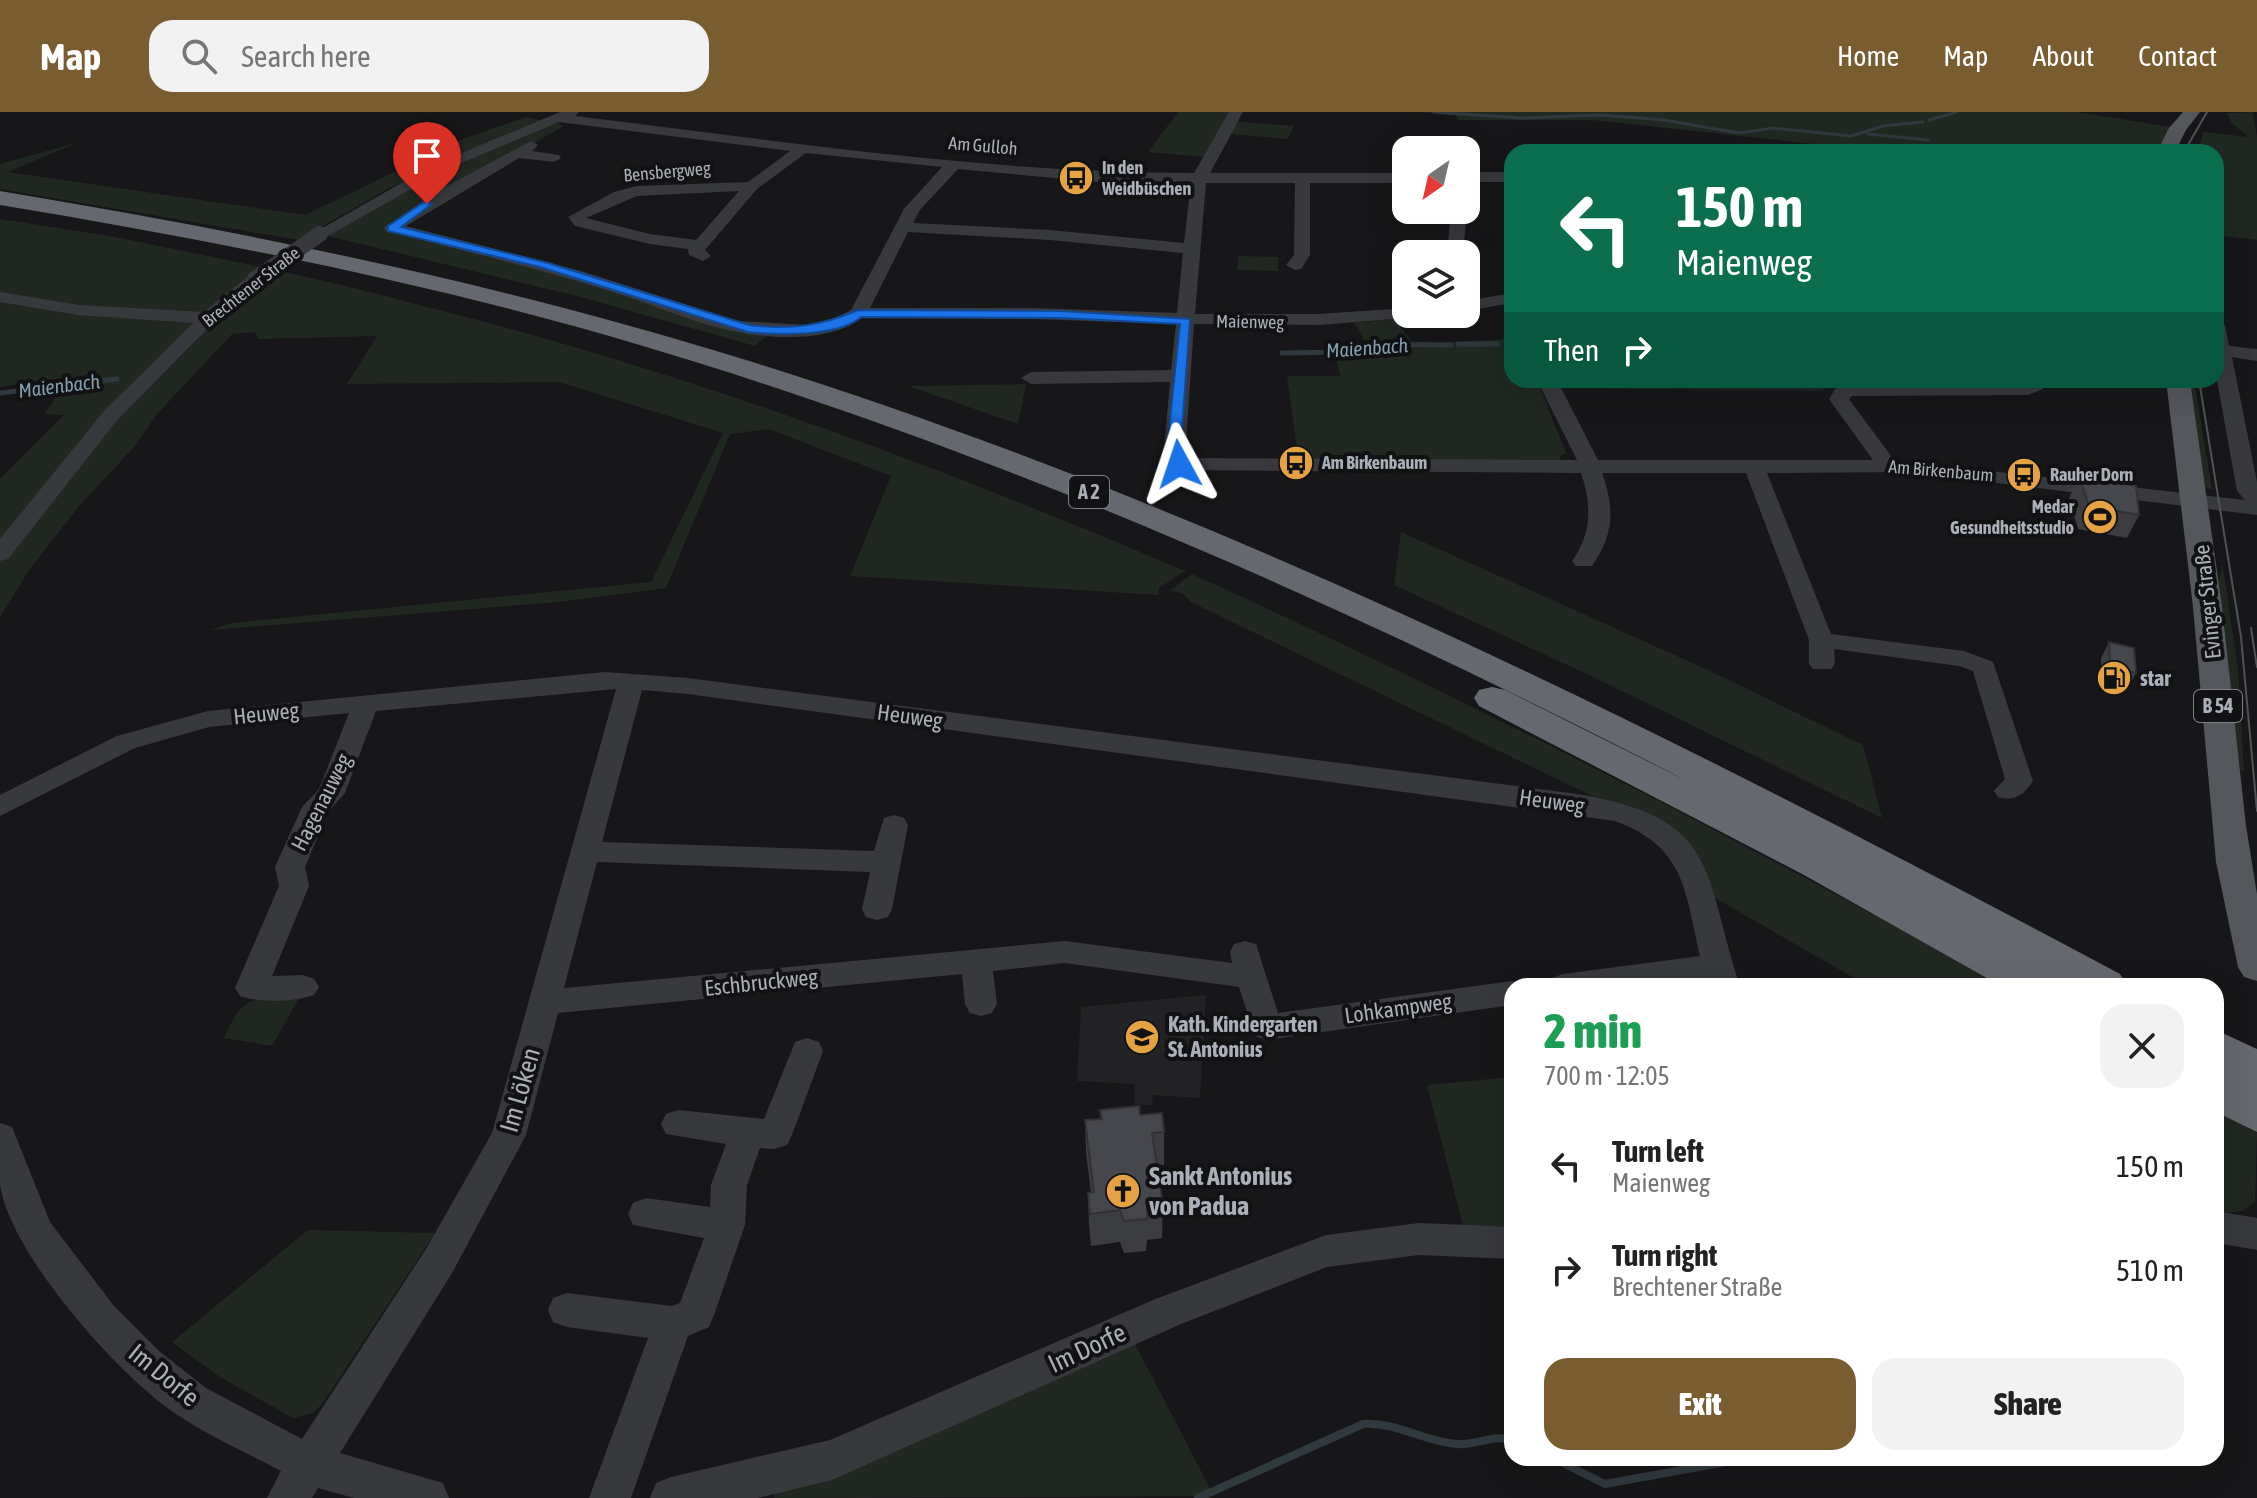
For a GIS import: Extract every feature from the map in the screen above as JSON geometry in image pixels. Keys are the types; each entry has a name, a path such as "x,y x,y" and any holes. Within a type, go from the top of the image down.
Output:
{"highway":[{"name":"A 2","path":"0,198 263,244 526,305 740,367 974,448 1239,553 1536,689 1746,793 2089,978"},
{"name":"A 2","path":"0,210 266,259 535,324 727,382 948,460 1189,557 1479,691 1805,858 2023,978"},
{"path":"2224,1053 2257,1072"},
{"path":"2224,1093 2257,1112"}],"main road":[{"path":"2170,144 2178,128 2192,112"},
{"name":"Evinger Straße","path":"2179,388 2238,879 2257,967"}],"street":[{"path":"1031,378 1180,376 1199,179 1236,112"},
{"path":"459,185 516,153 568,117"},
{"name":"Am Gulloh","path":"568,117 803,148 1134,180 1392,178"},
{"name":"Brechtener Straße","path":"0,554 111,415 208,318 255,279 320,234 438,168 568,117"},
{"path":"752,186 803,148"},
{"path":"516,153 554,158"},
{"path":"858,313 912,209 954,164"},
{"path":"1480,177 1504,177"},
{"path":"1295,265 1302,255 1300,186 1304,180"},
{"path":"459,185 485,189"},
{"name":"Maienweg","path":"459,185 392,228 544,265 748,328 773,331 813,329 850,321 858,313 1045,314 1186,321 1291,322 1392,314"},
{"name":"Bensbergweg","path":"752,186 702,250 581,223 576,217 620,195 637,191 752,186"},
{"path":"901,227 1050,235 1193,249"},
{"path":"0,297 79,310 208,318"},
{"path":"1480,304 1504,299"},
{"path":"2224,350 2257,355"},
{"path":"2224,366 2248,491 2257,499"},
{"name":"Am Birkenbaum","path":"1180,376 1173,458 1179,464 1282,467 1887,465 1938,468 2195,501"},
{"path":"1551,388 1596,484 1599,511 1597,541 1584,561"},
{"path":"1887,465 1839,399 1842,393 1849,390 2030,388"},
{"path":"1754,466 1822,652 1964,659 1984,667 2019,781 2008,791"},
{"path":"2195,501 2257,508"},
{"name":"Heuweg","path":"0,807 95,756 170,728 252,713 605,680 688,686 1577,804 1628,814 1650,824 1684,855 1691,868 1720,976"},
{"name":"Im Löken","path":"299,1482 439,1261 509,1135 631,682"},
{"name":"Hagenauweg","path":"303,987 251,988 294,886 290,867 316,807 331,793 366,703"},
{"path":"877,909 894,825"},
{"path":"587,852 886,862"},
{"name":"Eschbruckweg","path":"545,1002 1065,952 1248,965"},
{"path":"976,960 981,1004"},
{"name":"Lohkampweg","path":"1248,965 1266,1027 1504,994"},
{"path":"1689,978 1720,976"},
{"path":"678,1124 775,1135 807,1051"},
{"path":"567,1310 673,1324 695,1315 727,1225 729,1185 748,1132"},
{"name":"Im Dorfe","path":"0,1137 35,1231 100,1318 145,1364 299,1482 428,1498"},
{"path":"646,1214 727,1225"},
{"path":"2224,1228 2257,1234"},
{"name":"Im Dorfe","path":"671,1498 832,1460 1179,1307 1326,1251 1419,1239 1504,1243"},
{"path":"610,1498 673,1324"}],"shaded area":[{"path":"1178,112 1233,112 1228,121 1294,126 1288,139 1220,133 1205,157 1148,152"},
{"path":"1420,112 2076,112 2178,128 2170,144 1814,144 1593,120 1459,120 1455,115"},
{"path":"2253,112 2257,138 2257,240 2224,236 2224,144 2200,144 2204,132 2249,137 2231,122 2227,113"},
{"path":"526,117 544,121 391,187 299,240 0,189 0,164 79,142 8,172 305,215 463,139"},
{"path":"557,123 564,126 442,195 393,228 773,331 755,346 581,297 328,236 440,174"},
{"path":"0,219 110,236 261,267 237,284 211,316 278,271 538,337 819,427 1003,496 1185,571 1159,588 1159,595 850,576 891,476 769,429 730,434 666,588 559,602 210,630 232,623 651,582 723,433 559,382 347,384 377,336 258,339 255,332 232,334 157,414 135,446 80,505 29,570 0,617 0,479 64,415 44,414 71,377 0,387 0,299 83,308 0,294"},
{"path":"1238,256 1278,257 1278,271 1237,270"},
{"path":"1392,319 1392,328 1401,328 1414,344 1504,339 1504,388 1540,388 1566,453 1559,456 1562,461 1299,463 1287,376 1340,376 1336,358 1341,349 1365,341 1354,323"},
{"path":"1026,384 1018,424 908,386"},
{"path":"1558,388 1826,388 1822,391"},
{"path":"2191,388 2195,388 2212,489 2205,488"},
{"path":"1401,532 1710,671 1863,745 1882,818 1585,673 1394,585"},
{"path":"2218,534 2238,669 2244,771 2240,770 2218,585 2222,565"},
{"path":"1192,574 1296,622 1602,772 1989,978 1854,978 1696,887 1650,824 1191,602 1182,593 1169,591"},
{"name":"Kath. Kindergarten St. Antonius","path":"1206,995 1200,1098 1153,1095 1152,1105 1134,1104 1135,1084 1077,1081 1081,1007"},
{"path":"300,996 272,1046 224,1038 238,1012 252,1001"},
{"path":"1504,1078 1504,1243 1467,1241 1427,1085"},
{"path":"2224,1114 2257,1133 2255,1202 2242,1211 2224,1213"},
{"path":"308,1230 435,1233 322,1404 313,1413 293,1418 220,1377 172,1342"},
{"path":"1133,1340 1214,1496 774,1498 775,1488"}],"building":[{"path":"2079,476 2136,486 2139,515 2089,506"},
{"path":"2109,642 2134,648 2136,673 2110,667"},
{"name":"Sankt Antonius von Padua","path":"1139,1106 1140,1115 1162,1113 1164,1132 1152,1133 1163,1205 1147,1207 1147,1219 1124,1221 1120,1210 1090,1214 1088,1193 1094,1192 1085,1120 1102,1119 1100,1110"}],"waterway":[{"path":"1433,112 1521,118 1600,115 1664,120 1739,133 1773,128 1851,136 1883,126 1923,122"},
{"path":"1929,120 1957,112"},
{"path":"1868,134 1928,140"},
{"name":"Maienbach","path":"1282,353 1348,352 1372,344 1451,345"},
{"name":"Maienbach","path":"1458,344 1497,344"},
{"name":"Maienbach","path":"0,393 117,379"},
{"path":"1198,1498 1363,1424 1387,1426 1456,1444 1504,1439"},
{"path":"1569,1466 1605,1484 1704,1466"}],"tram line":[{"path":"2189,144 2207,112"},
{"path":"2200,388 2241,637 2257,811"},
{"path":"2251,628 2257,667"}],"place":[{"name":"In den Weidbüschen","path":"1076,178"},
{"name":"Am Birkenbaum","path":"1296,463"},
{"name":"Rauher Dorn","path":"2024,475"},
{"name":"Medar Gesundheitsstudio","path":"2100,517"},
{"name":"star","path":"2114,678"},
{"name":"Kath. Kindergarten St. Antonius","path":"1142,1037"},
{"name":"Sankt Antonius von Padua","path":"1123,1191"}],"route":[{"path":"427,204 392,228 544,265 748,328 773,331 813,329 850,321 858,313 1061,314 1186,321 1173,458 1179,464"}]}
